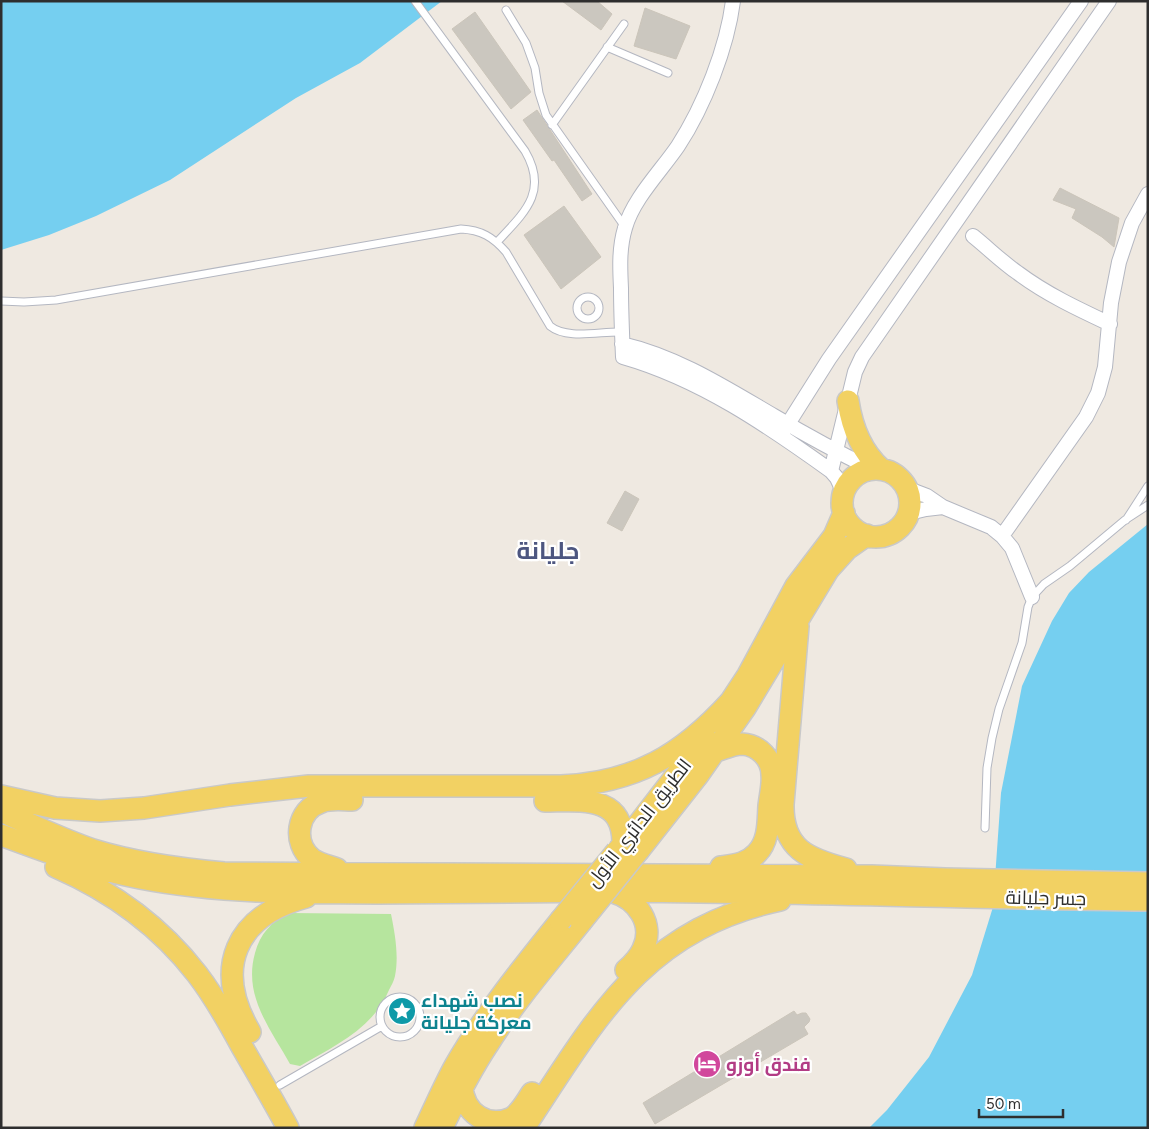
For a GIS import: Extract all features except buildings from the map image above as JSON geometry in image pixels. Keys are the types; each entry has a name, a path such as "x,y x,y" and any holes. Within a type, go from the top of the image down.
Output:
{"main road":[{"path":"848,401 857,437 877,469"},
{"path":"877,469 896,476 906,488 910,500 908,513 902,524 892,533 880,537 867,535 855,529 844,503 850,482 855,477 866,471 877,469"},
{"name":"الطريق الدائري الأول","path":"627,848 731,701 763,648 796,586 834,536 844,503"},
{"path":"442,1128 488,1043 571,922 627,848 716,751 746,708 828,570 847,549 867,535"},
{"path":"799,618 783,804 785,826 796,846 808,856 822,862 872,876 944,887"},
{"path":"1,796 55,808 100,811 144,808 309,786 561,786 593,784 628,776 658,762 701,732 731,701"},
{"path":"690,875 715,868 734,866 747,861 758,852 767,834 772,769 766,757 755,748 742,744 716,751"},
{"path":"344,872 312,859 300,842 301,821 309,809 321,802 335,800 590,801 606,806 612,812 622,826 627,848"},
{"path":"1,811 93,850 130,860 189,870 224,873 344,872 872,876"},
{"path":"1,836 63,858 139,878 217,889 321,893 813,893 944,887"},
{"path":"1,836 30,854 86,881 110,895 139,915 167,940 197,974 215,999 288,1128"},
{"name":"جسر جليانة","path":"944,887 1148,883"},
{"name":"جسر جليانة","path":"944,887 1148,900"},
{"path":"462,1088 468,1108 478,1118 499,1122 512,1118 522,1108 587,1012 640,956 647,934 642,913 632,902 620,894 612,892"},
{"path":"304,1128 238,1009 232,977 235,956 244,937 265,914 290,901 321,893"},
{"path":"524,1128 600,1014 655,958 681,939 716,920 754,907 813,893"},
{"path":"425,1128 455,1066 504,993 571,922"}],"street":[{"path":"733,1 726,35 701,104 679,144 636,204 625,228 621,245 620,263 622,344 647,350 698,372 784,429 831,471 841,484 844,503"},
{"path":"784,429 829,359 1081,1"},
{"path":"831,471 855,372 870,344 1109,1"},
{"path":"1002,536 1086,417 1092,405 1102,380 1115,283 1123,249 1132,223 1148,194"},
{"path":"973,236 1032,283 1063,301 1110,324"},
{"path":"784,429 877,469"},
{"path":"906,488 927,496 943,507 978,520 1002,536 1012,548 1032,597"},
{"path":"908,513 943,507"}],"lane":[{"path":"415,1 525,151 533,168 534,187 529,205 497,242"},
{"path":"506,10 526,43 542,105 552,125 625,228"},
{"path":"552,125 624,24"},
{"path":"607,47 668,73"},
{"path":"1,301 56,300 461,229 480,232 497,242 506,252 550,326 564,334 594,332 622,344"},
{"path":"591,318 594,332"},
{"path":"1125,520 1148,486"},
{"path":"985,828 985,798 992,738 999,709 1020,650 1028,607 1032,597 1044,584 1070,566 1125,520 1148,505"},
{"path":"405,997 415,1002 420,1012 420,1023 410,1035 395,1037 386,1032 382,1026 380,1013 387,1001 393,998 405,997"},
{"path":"280,1085 382,1026"}],"green space":[{"path":"289,913 391,914 396,945 395,978 382,1004 373,1016 351,1035 300,1066 290,1064 274,1038 260,1011 253,983 252,969 255,953 263,934 277,920"}],"water":[{"path":"1,1 442,1 360,63 296,98 170,180 96,216 49,235 1,250"},
{"path":"1148,524 1148,1128 869,1128 887,1110 929,1057 972,975 993,907 1001,793 1022,686 1052,621 1069,593 1089,572"}],"place":[{"name":"نصب شهداء معركة جليانة","path":"402,1011"},
{"name":"فندق أوزو","path":"707,1064"}],"district":[{"name":"جليانة","path":"548,550"}]}
